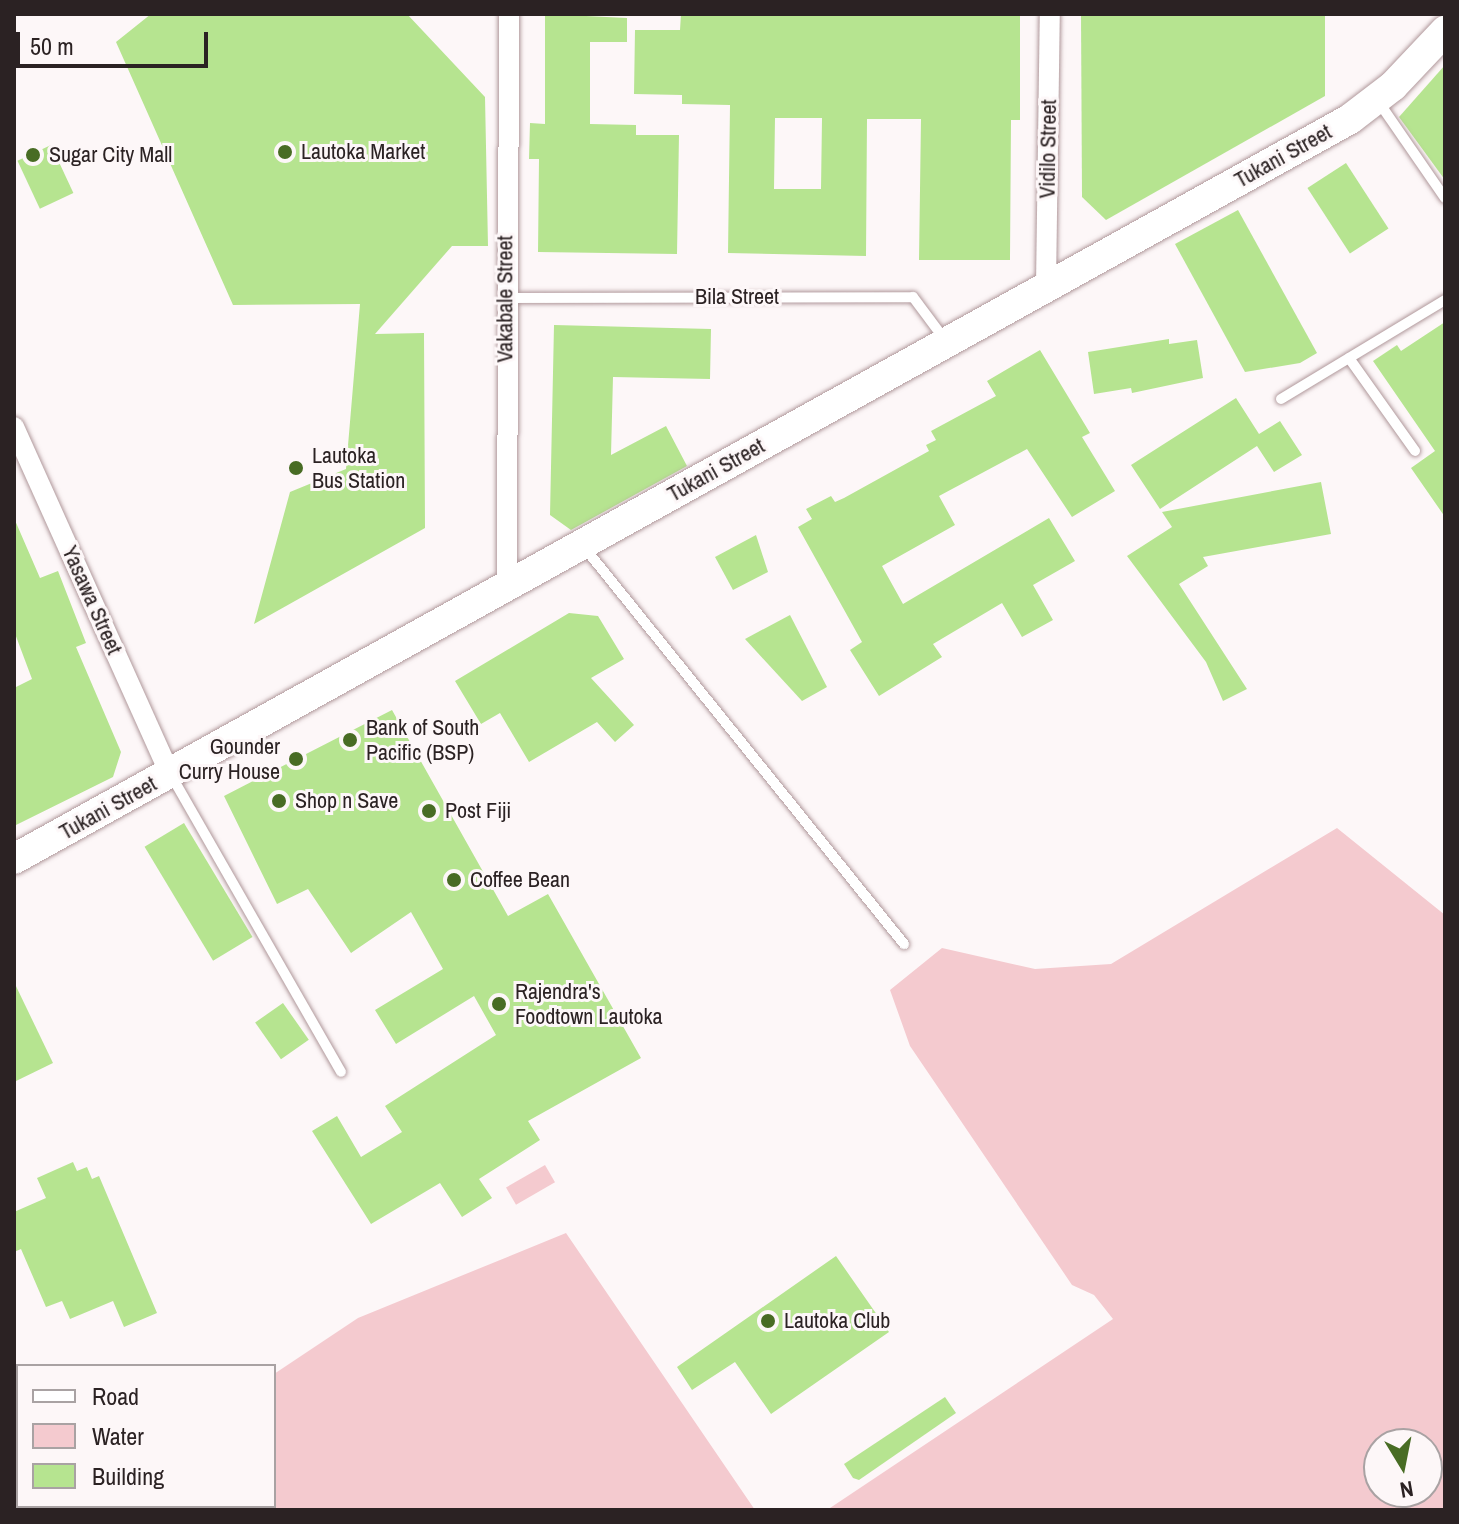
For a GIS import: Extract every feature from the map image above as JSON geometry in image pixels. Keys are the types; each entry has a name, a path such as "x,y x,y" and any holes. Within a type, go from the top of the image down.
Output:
{"street":[{"name":"Vakabale Street","path":"507,585 504,298 509,14"},
{"name":"Vidilo Street","path":"1046,285 1050,14"},
{"name":"Tukani Street","path":"1408,68 1430,14"},
{"name":"Tukani Street","path":"14,859 1377,100 1445,31"},
{"name":"Yasawa Street","path":"14,427 170,774"}],"lane":[{"path":"1377,100 1445,198"},
{"name":"Bila Street","path":"504,298 913,297 947,342"},
{"path":"1281,399 1445,300"},
{"path":"1349,358 1415,451"},
{"path":"582,544 904,944"},
{"path":"170,774 341,1072"}],"water":[{"path":"1337,828 1445,915 1445,1510 827,1510 1113,1319 1094,1295 1072,1285 910,1046 890,990 942,948 1035,969 1111,964"},
{"path":"545,1165 555,1182 516,1205 506,1188"},
{"path":"566,1233 755,1510 94,1510 276,1508 276,1373 358,1318"}],"building":[{"path":"151,14 407,14 485,97 488,246 452,246 375,334 424,333 425,528 254,624 290,492 346,469 360,304 233,305 116,42"},
{"path":"545,14 627,18 627,42 590,42 590,124 636,125 636,135 679,135 677,254 538,252 539,159 529,159 530,123 545,124"},
{"path":"681,14 1020,14 1020,120 1011,120 1010,260 919,260 921,119 867,119 866,256 728,253 730,105 682,104 682,95 634,94 635,30 680,30","holes":["775,118 822,118 821,189 774,189"]},
{"path":"1081,14 1325,14 1325,96 1106,220 1082,197"},
{"path":"1445,65 1445,180 1399,117"},
{"path":"51,145 73,193 40,209 17,161"},
{"path":"1346,163 1388,228 1350,253 1307,188"},
{"path":"1238,210 1317,353 1300,363 1245,372 1175,244"},
{"path":"1445,322 1445,517 1411,468 1435,451 1373,361 1397,345 1401,351"},
{"path":"554,325 711,329 710,379 613,377 611,455 666,426 687,466 571,530 550,515"},
{"path":"1169,339 1169,344 1197,340 1203,378 1132,393 1131,388 1094,394 1088,352"},
{"path":"1040,350 1090,433 1082,437 1115,491 1072,517 1027,449 939,496 955,525 882,566 903,604 1049,518 1075,561 1033,585 1053,620 1022,637 1002,603 933,644 942,657 879,696 850,650 862,642 798,527 812,519 806,509 831,496 835,502 844,498 929,451 926,445 936,440 931,431 996,396 987,381"},
{"path":"1236,398 1259,434 1280,421 1302,455 1274,472 1257,446 1160,509 1131,465"},
{"path":"1321,482 1331,534 1203,557 1208,566 1179,584 1247,689 1223,701 1206,662 1127,556 1172,527 1162,512"},
{"path":"14,518 40,578 58,571 86,643 76,647 121,752 113,777 14,826 14,688 32,679 14,631"},
{"path":"756,535 768,572 733,590 715,557"},
{"path":"569,613 598,616 624,659 591,678 634,725 615,742 597,722 529,762 500,713 481,724 455,681"},
{"path":"790,615 827,687 802,701 745,639"},
{"path":"392,710 508,916 548,894 641,1058 528,1121 540,1140 479,1179 492,1198 462,1217 440,1183 371,1224 312,1131 337,1116 361,1157 402,1132 385,1106 496,1035 474,996 396,1044 375,1010 443,969 411,912 351,953 308,889 277,904 224,796"},
{"path":"184,823 253,937 213,961 145,847"},
{"path":"14,982 53,1063 14,1082"},
{"path":"283,1003 309,1040 281,1059 255,1023"},
{"path":"73,1162 77,1171 87,1167 92,1179 99,1176 157,1313 124,1327 113,1301 70,1319 62,1301 46,1307 21,1249 14,1252 14,1212 46,1198 37,1178"},
{"path":"836,1256 889,1332 771,1414 735,1362 692,1390 677,1367"},
{"path":"945,1397 956,1413 859,1480 853,1478 844,1464"}],"place":[{"name":"Lautoka Market","path":"285,152"},
{"name":"Sugar City Mall","path":"33,155"},
{"name":"Lautoka Bus Station","path":"296,468"},
{"name":"Bank of South Pacific (BSP)","path":"350,740"},
{"name":"Gounder Curry House","path":"296,759"},
{"name":"Shop n Save","path":"279,801"},
{"name":"Post Fiji","path":"429,811"},
{"name":"Coffee Bean","path":"454,880"},
{"name":"Rajendra's Foodtown Lautoka","path":"499,1004"},
{"name":"Lautoka Club","path":"768,1321"}]}
